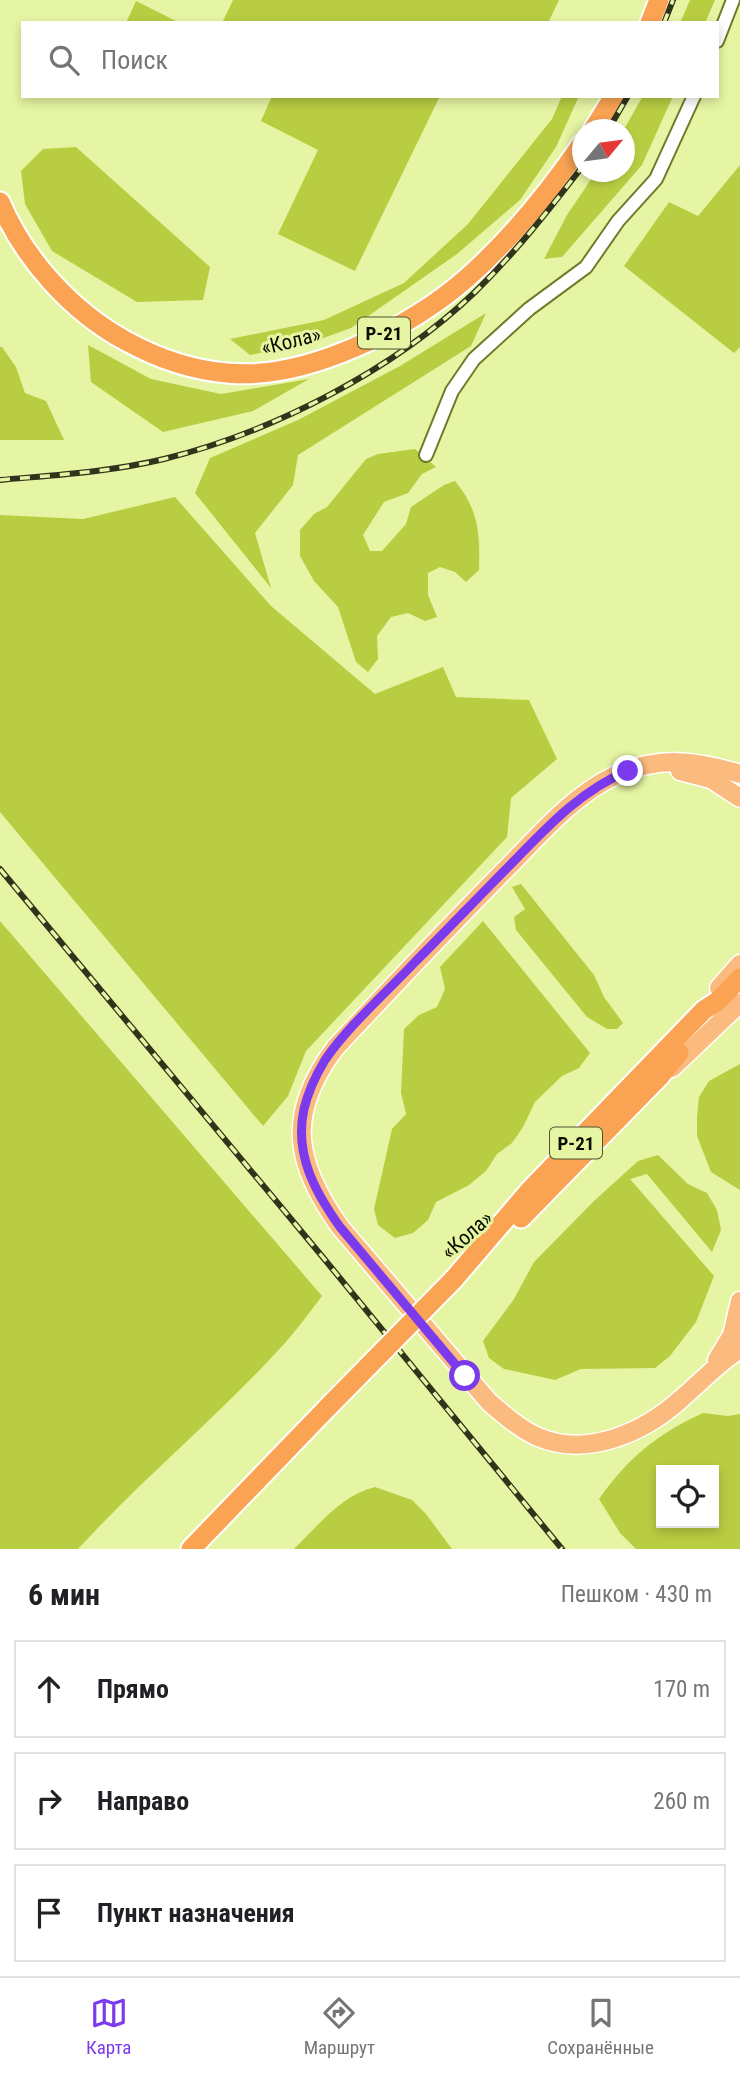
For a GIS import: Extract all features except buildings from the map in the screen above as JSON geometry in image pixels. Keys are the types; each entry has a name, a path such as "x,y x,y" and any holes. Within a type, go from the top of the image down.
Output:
{"highway":[{"path":"651,21 659,0"},
{"path":"600,119 613,98"},
{"name":"«Кола»","path":"0,202 19,240 35,262 76,306 107,331 144,351 190,367 228,373 260,373 303,365 357,345 392,329 445,295 466,279 516,230 572,159"},
{"name":"«Кола»","path":"453,1280 531,1189 704,1010 718,1001 740,978"},
{"name":"«Кола»","path":"453,1280 541,1199 740,990"},
{"name":"Р-21","path":"191,1549 453,1280"}],"main road":[{"path":"740,774 707,765 662,761 628,771 602,783 556,818 335,1048 309,1093 304,1109 302,1145 305,1165 313,1185 340,1227 489,1402 513,1422 538,1437 565,1443 589,1444 630,1433 665,1412 709,1372 740,1349"},
{"path":"628,771 658,769 694,773 711,779 740,798"},
{"path":"704,1010 713,995 740,964"},
{"path":"660,1076 677,1065 740,1003"},
{"path":"709,1372 732,1335 740,1301"}],"street":[{"path":"719,36 733,0"},
{"path":"426,455 452,391 474,359 529,309 586,267 618,221 656,179 693,98"}],"green space":[{"path":"233,0 559,0 549,21 223,21"},
{"path":"690,0 715,0 706,21 681,21"},
{"path":"136,1 176,21 127,21"},
{"path":"271,98 439,98 355,271 278,234 318,150 261,121"},
{"path":"561,98 578,98 556,147 520,200 457,254 351,328 315,341 250,355 230,339 324,320 404,283 468,224 552,119"},
{"path":"642,98 672,98 642,165 635,173 635,119 630,119"},
{"path":"76,147 210,267 203,300 137,302 52,251 25,204 21,171 43,149"},
{"path":"740,165 740,347 734,353 624,266 669,202 698,216"},
{"path":"589,182 627,182 562,257 544,259 567,215"},
{"path":"486,313 471,346 298,455 293,485 255,533 271,588 195,493 210,458 298,420 400,366"},
{"path":"88,345 151,379 221,394 309,379 253,411 163,432 91,382"},
{"path":"0,347 16,367 25,393 46,401 64,440 0,440"},
{"path":"415,449 436,467 422,474 408,493 384,502 363,535 370,551 382,551 406,524 411,507 444,485 455,481 469,502 476,523 479,570 466,582 455,572 440,567 428,573 428,595 437,617 425,621 408,613 391,617 377,636 378,659 368,672 356,662 338,607 314,581 300,556 300,530 314,514 327,507 366,459 378,454"},
{"path":"175,497 271,606 375,694 443,667 456,697 529,700 557,759 511,798 507,837 306,1051 288,1096 263,1126 0,812 0,515 83,519"},
{"path":"521,884 594,975 604,997 623,1023 617,1029 607,1029 587,1017 516,930 514,917 525,909 512,887"},
{"path":"0,921 322,1296 260,1370 78,1549 0,1549"},
{"path":"483,921 590,1053 579,1068 562,1076 535,1102 512,1143 497,1154 486,1171 469,1185 436,1202 428,1220 413,1233 395,1238 378,1225 374,1209 392,1129 406,1114 401,1093 404,1029 419,1015 437,1007 445,989 440,967"},
{"path":"740,1064 740,1190 711,1172 697,1136 697,1117 699,1097 709,1081"},
{"path":"658,1155 688,1184 707,1193 717,1210 721,1230 712,1252 647,1174 630,1179 714,1276 696,1322 670,1356 655,1368 581,1369 555,1380 504,1369 489,1358 483,1341 514,1299 534,1262 638,1161"},
{"path":"703,1413 728,1416 740,1414 740,1549 636,1549 620,1533 599,1499 633,1459 671,1430"},
{"path":"375,1487 412,1500 452,1549 294,1549 341,1504 362,1491"}],"railway":[{"path":"665,21 673,0"},
{"path":"614,119 627,98"},
{"path":"0,480 103,470 164,459 247,432 330,395 408,347 475,292 518,247 572,180"},
{"path":"0,869 562,1549"}],"route":[{"path":"465,1376 324,1205 305,1165 301,1126 304,1109 325,1060 384,995 556,818 602,783 628,771"}]}
